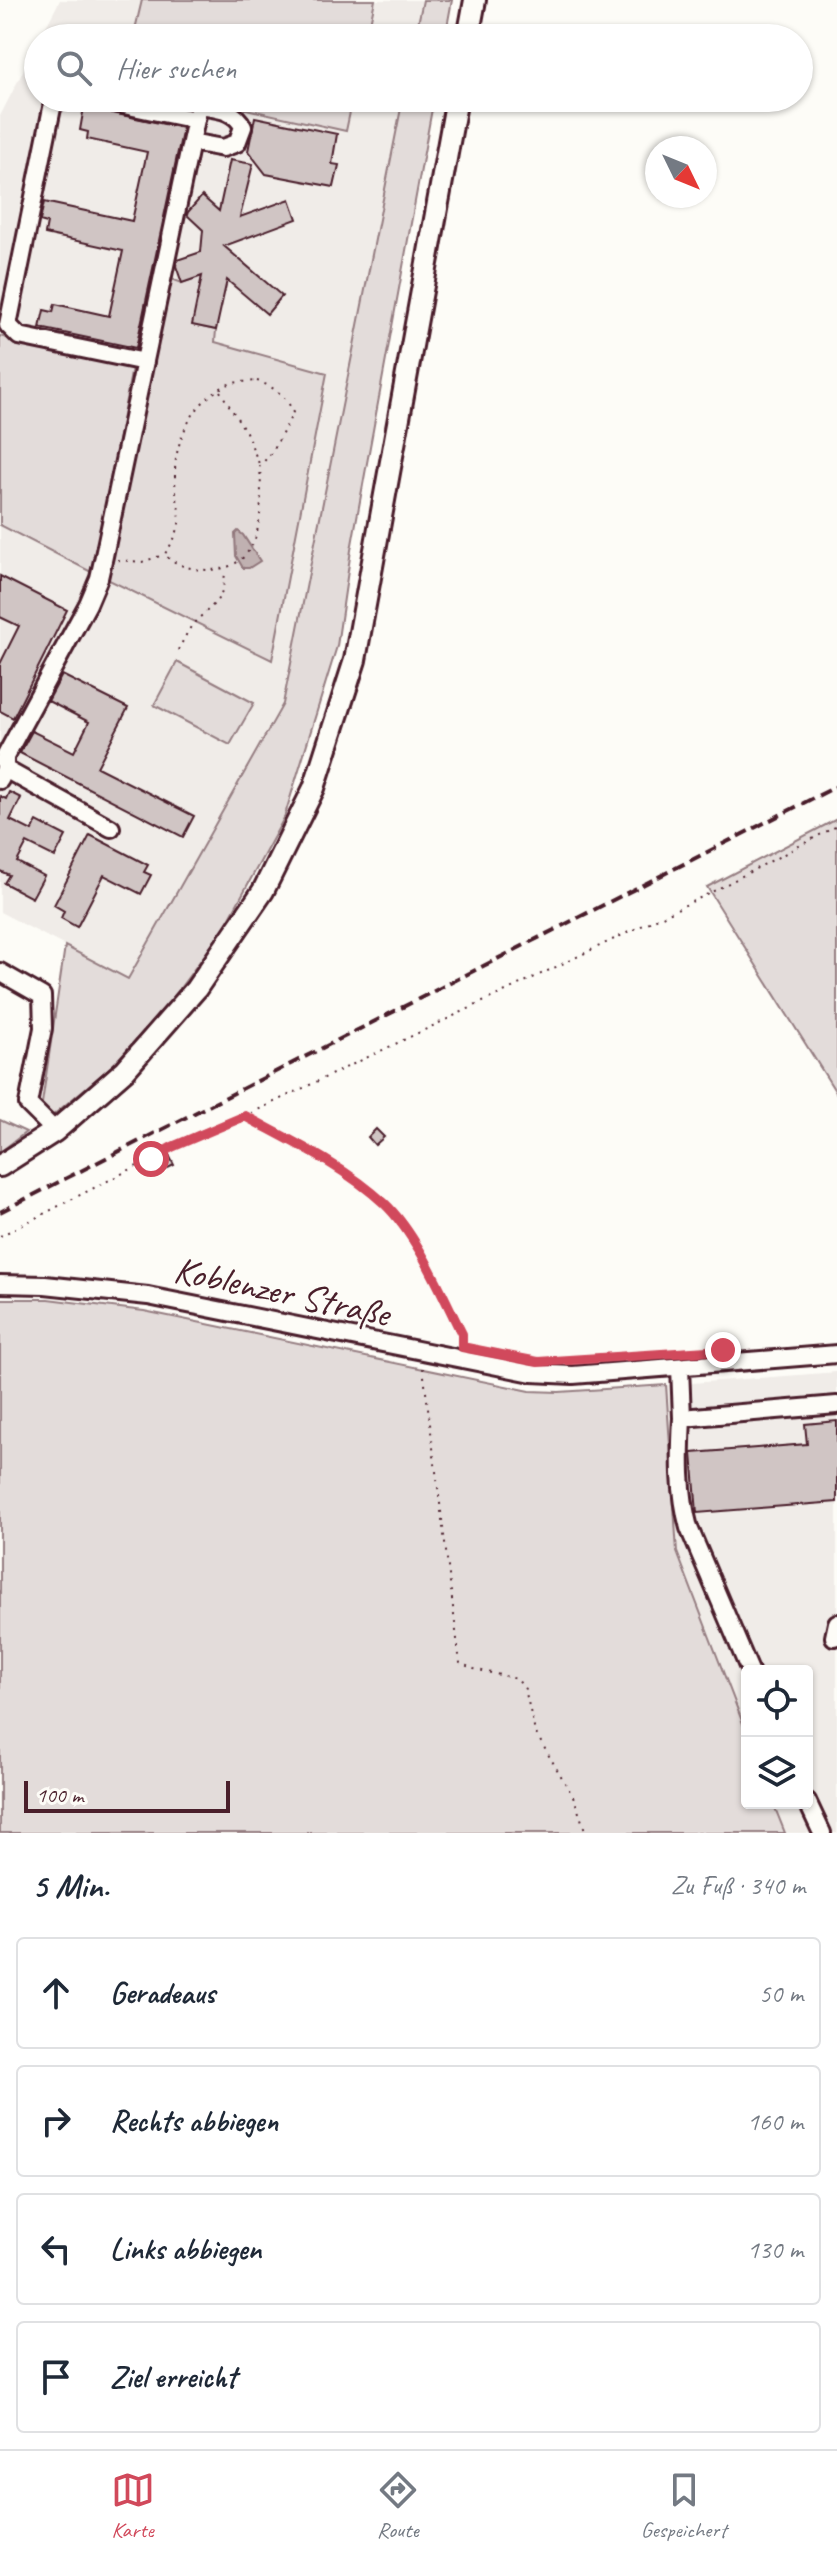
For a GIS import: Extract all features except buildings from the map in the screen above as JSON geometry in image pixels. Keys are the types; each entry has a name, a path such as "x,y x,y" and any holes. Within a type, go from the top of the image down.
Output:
{"main road":[{"path":"471,24 475,0"},
{"path":"0,1166 55,1131 125,1070 196,989 263,891 314,788 355,660 454,112"}],"street":[{"path":"51,112 8,325 19,336 145,362"},
{"path":"157,112 196,120"},
{"path":"111,828 3,763 99,578 198,112"},
{"path":"191,142 223,148 237,143 243,127 240,119 227,112"},
{"path":"0,972 42,996 43,1028 28,1104 55,1131"},
{"name":"Koblenzer Straße","path":"0,1284 45,1285 148,1296 532,1373 573,1375 837,1354"},
{"path":"680,1367 682,1418 679,1474 683,1505 689,1528 747,1665"},
{"path":"682,1418 837,1405"},
{"path":"811,1809 822,1833"}],"path":[{"path":"104,556 142,562 164,555 176,538 181,519 175,484 177,446 195,412 219,390 233,383 257,381 278,392 292,408 289,426 260,466"},
{"path":"164,555 192,570 225,569 247,553 255,540 262,502 260,466 246,432 219,390"},
{"path":"178,650 199,618 217,602 224,588 225,569"},
{"path":"0,1236 172,1147 245,1116 706,895 837,826"},
{"path":"245,1116 345,1171 387,1205 424,1256 462,1334 462,1347"},
{"path":"421,1352 460,1663 517,1679 525,1689 535,1732 574,1798 586,1833"}],"shaded area":[{"path":"60,0 423,0 418,24 47,24"},
{"path":"142,0 375,0 370,24 136,24"},
{"path":"423,0 452,0 448,24 418,24"},
{"path":"24,69 24,112 400,112 283,704 128,979 0,912 0,116"},
{"path":"260,112 350,112 346,131"},
{"path":"400,112 431,112 351,550 337,646 284,818 223,930 169,1003 112,1066 52,1116 41,1110 65,946 128,979 283,704"},
{"path":"202,276 193,325 216,330 215,342 327,373 272,660 105,578 169,278 182,283"},
{"path":"0,336 132,368 93,573 0,525"},
{"path":"238,531 260,561 249,568 243,568 236,556 235,534"},
{"path":"177,662 254,703 230,745 154,705"},
{"path":"837,819 837,1094 707,887"},
{"path":"0,1120 26,1132 0,1152"},
{"path":"0,1299 48,1299 144,1311 530,1391 666,1385 677,1552 741,1718 741,1809 775,1809 785,1833 0,1833"},
{"path":"837,1372 837,1833 785,1833 775,1809 813,1809 813,1665 741,1665 741,1718 677,1552 666,1385"}],"railway":[{"path":"0,1212 837,786"}],"route":[{"path":"151,1159 245,1116 345,1171 387,1205 424,1256 462,1334 462,1347 538,1362 723,1350"}]}
